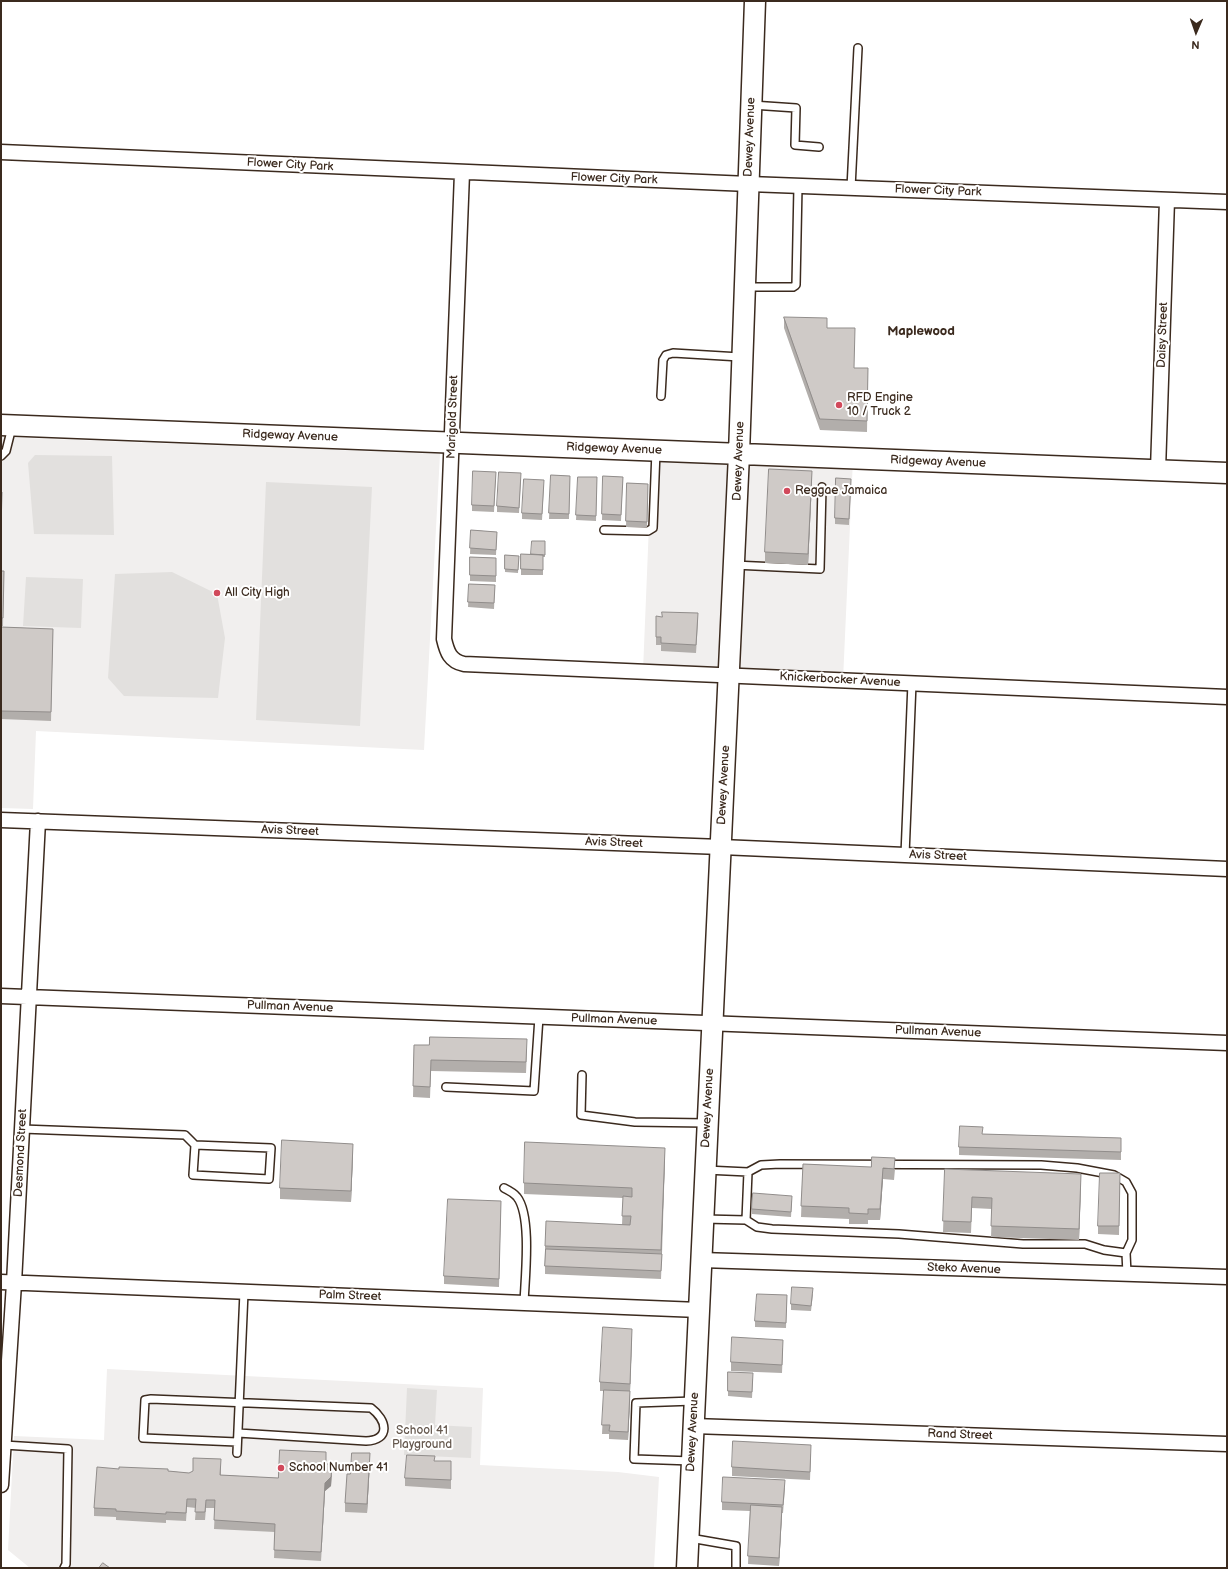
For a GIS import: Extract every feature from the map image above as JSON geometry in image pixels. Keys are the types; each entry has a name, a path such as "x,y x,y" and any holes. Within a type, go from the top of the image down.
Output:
{"street":[{"name":"Dewey Avenue","path":"687,1568 739,454 755,1"},
{"name":"Flower City Park","path":"1,152 798,186 1227,202"},
{"name":"Marigold Street","path":"453,660 446,651 444,640 462,172"},
{"name":"Daisy Street","path":"1158,470 1167,200"},
{"name":"Ridgeway Avenue","path":"7,425 1227,473"},
{"name":"Knickerbocker Avenue","path":"453,660 464,664 1227,696"},
{"name":"Avis Street","path":"1,820 721,847 1227,869"},
{"name":"Desmond Street","path":"1,1485 4,1445 8,1282 22,1129 38,821"},
{"name":"Pullman Avenue","path":"1,996 1227,1043"},
{"name":"Steko Avenue","path":"701,1260 1227,1277"},
{"name":"Palm Street","path":"8,1282 699,1310"},
{"name":"Rand Street","path":"693,1426 1227,1444"}],"lane":[{"path":"851,188 858,48"},
{"path":"751,105 796,108 796,145 819,147"},
{"path":"745,287 796,285 798,186"},
{"path":"661,396 663,360 666,355 673,353 742,357"},
{"path":"1,456 6,452 7,425"},
{"path":"604,530 648,531 653,528 656,451"},
{"path":"734,565 820,569 822,487"},
{"path":"904,855 912,683"},
{"path":"446,1087 534,1091 539,1017"},
{"path":"582,1075 581,1115 635,1122 708,1123"},
{"path":"22,1129 185,1135 195,1145 272,1148 269,1179 193,1175 195,1145"},
{"path":"706,1170 748,1172 761,1165 780,1164 1033,1165 1077,1168 1114,1175 1126,1182 1132,1194 1132,1240 1126,1253 1126,1274"},
{"path":"746,1220 748,1172"},
{"path":"504,1188 517,1197 525,1217 526,1252 524,1303"},
{"path":"703,1218 746,1220 757,1227 772,1229 899,1234 1023,1244 1085,1244 1104,1250 1126,1253"},
{"path":"237,1453 244,1292"},
{"path":"237,1442 143,1438 144,1400 151,1399 371,1408 379,1414 383,1421 384,1428 381,1436 376,1441 238,1433"},
{"path":"692,1461 634,1459 636,1403 695,1401"},
{"path":"4,1445 68,1449 66,1564 64,1568"},
{"path":"688,1538 736,1546 736,1568"}],"shaded area":[{"name":"All City High","path":"1,437 440,454 424,750 36,731 33,809 1,808"},
{"path":"652,451 853,459 843,680 643,671"},
{"name":"School Number 41","path":"107,1369 483,1388 480,1465 618,1472 659,1477 654,1568 30,1568 8,1550 14,1436 104,1440"}],"green space":[{"path":"35,455 112,456 114,535 34,534 28,463"},
{"path":"266,482 372,487 360,726 256,720"},
{"path":"172,572 217,594 225,638 218,698 124,696 108,678 115,574"},
{"path":"26,577 83,579 81,628 23,626"},
{"name":"School 41 Playground","path":"407,1388 437,1390 435,1425 472,1427 471,1458 404,1455"}],"building":[{"name":"RFD Engine 10 / Truck 2","path":"784,317 827,318 827,328 855,328 854,368 868,368 867,421 820,419"},
{"path":"769,469 812,471 808,554 765,552"},
{"path":"473,471 496,472 494,506 472,505"},
{"path":"499,472 521,473 519,508 497,506"},
{"path":"551,475 570,476 569,514 549,513"},
{"path":"603,476 623,477 621,515 602,514"},
{"path":"578,477 597,477 596,516 576,515"},
{"path":"836,478 851,479 849,519 835,518"},
{"path":"524,479 544,480 542,514 522,513"},
{"path":"627,483 648,484 647,522 626,521"},
{"path":"1,492 2,492 1,528"},
{"path":"471,530 497,532 496,550 470,548"},
{"path":"532,541 545,541 545,555 531,554"},
{"path":"521,554 543,555 543,570 521,569"},
{"path":"505,555 519,556 518,570 505,569"},
{"path":"470,557 496,558 496,576 470,575"},
{"path":"1,571 4,571 3,618 1,618"},
{"path":"469,584 495,585 494,603 468,602"},
{"path":"662,612 698,613 696,645 661,643 661,637 656,637 656,616 662,617"},
{"path":"1,627 53,629 51,712 1,711"},
{"path":"430,1037 527,1039 526,1062 431,1060 430,1087 413,1086 414,1045 429,1045"},
{"path":"960,1126 983,1127 982,1134 1121,1138 1121,1152 959,1147"},
{"path":"282,1140 353,1144 351,1191 280,1188"},
{"path":"525,1142 665,1148 661,1250 545,1246 546,1221 630,1225 631,1216 622,1216 623,1196 632,1197 632,1188 524,1183"},
{"path":"872,1157 895,1158 894,1169 883,1168 880,1209 868,1209 868,1214 849,1213 849,1208 801,1206 803,1164 871,1167"},
{"path":"945,1169 1081,1174 1079,1229 991,1226 992,1198 972,1197 971,1222 943,1221"},
{"path":"1100,1173 1120,1173 1119,1226 1098,1226"},
{"path":"753,1193 792,1196 791,1212 752,1209"},
{"path":"448,1199 501,1201 499,1279 444,1276"},
{"path":"546,1249 662,1254 661,1271 545,1266"},
{"path":"792,1287 813,1288 811,1306 791,1304"},
{"path":"757,1294 787,1295 786,1323 755,1321"},
{"path":"603,1327 632,1329 630,1384 600,1382"},
{"path":"732,1337 783,1340 782,1365 731,1362"},
{"path":"728,1372 753,1373 752,1392 728,1391"},
{"path":"604,1390 630,1391 628,1432 609,1431 610,1425 602,1425"},
{"path":"733,1441 811,1445 810,1472 732,1467"},
{"path":"280,1450 326,1452 326,1463 332,1467 331,1477 325,1483 321,1552 274,1550 275,1524 214,1520 215,1500 206,1500 205,1512 195,1512 196,1499 187,1499 186,1513 166,1512 166,1514 94,1508 97,1467 119,1469 119,1467 168,1469 168,1471 189,1473 193,1471 193,1458 221,1459 220,1475 278,1478"},
{"path":"352,1453 370,1453 367,1504 345,1503 347,1474 350,1474"},
{"path":"407,1455 435,1456 434,1461 451,1461 451,1480 405,1478"},
{"path":"723,1477 785,1480 783,1505 722,1502"},
{"path":"751,1505 782,1507 779,1558 748,1556"},
{"path":"103,1563 110,1568 99,1568"}],"place":[{"name":"RFD Engine 10 / Truck 2","path":"839,405"},
{"name":"Reggae Jamaica","path":"787,491"},
{"name":"All City High","path":"217,593"},
{"name":"School Number 41","path":"281,1468"}],"district":[{"name":"Maplewood","path":"921,332"}]}
